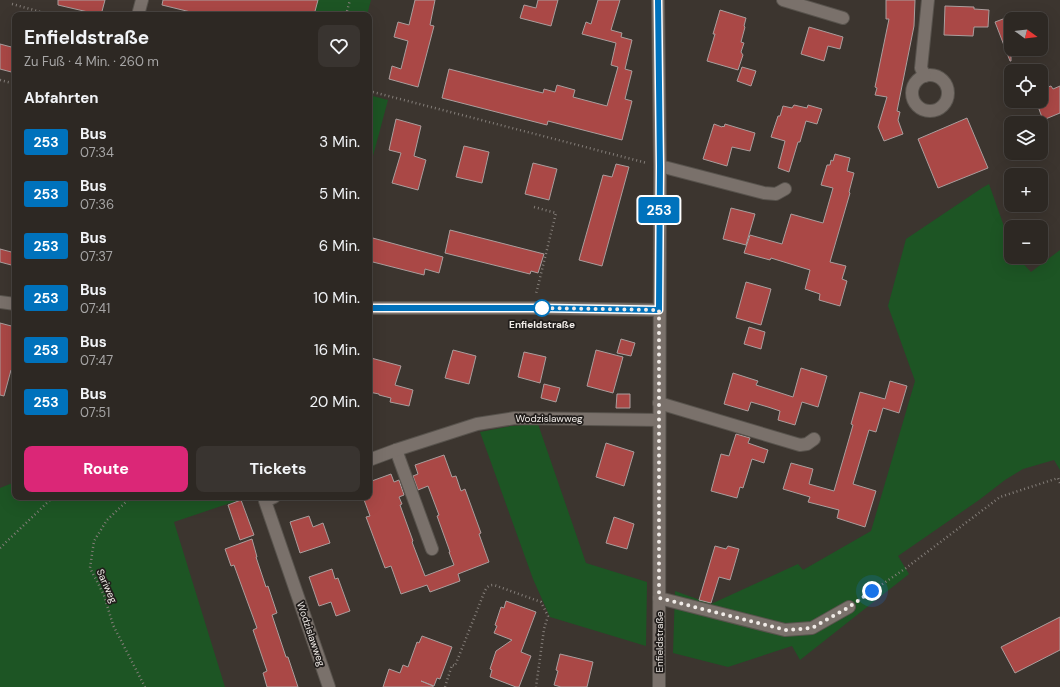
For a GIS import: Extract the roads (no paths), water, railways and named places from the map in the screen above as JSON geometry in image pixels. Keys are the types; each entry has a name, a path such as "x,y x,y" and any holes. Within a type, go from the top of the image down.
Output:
{"street":[{"path":"139,12 142,0"},
{"name":"Enfieldstraße","path":"658,0 660,166 659,687"},
{"path":"783,0 843,18"},
{"path":"925,76 921,68 928,0"},
{"path":"660,166 764,193 776,194 784,189"},
{"path":"0,302 12,304"},
{"path":"372,308 659,310"},
{"path":"659,403 800,446 808,444 814,439"},
{"name":"Wodzislawweg","path":"372,459 477,424 515,418 659,420"},
{"path":"396,450 432,549"},
{"name":"Wodzislawweg","path":"267,500 265,501 329,687"},
{"name":"Enfieldstraße","path":"659,598 786,630 812,628 849,607"}],"place":[{"name":"Enfieldstraße","path":"542,308"}]}
